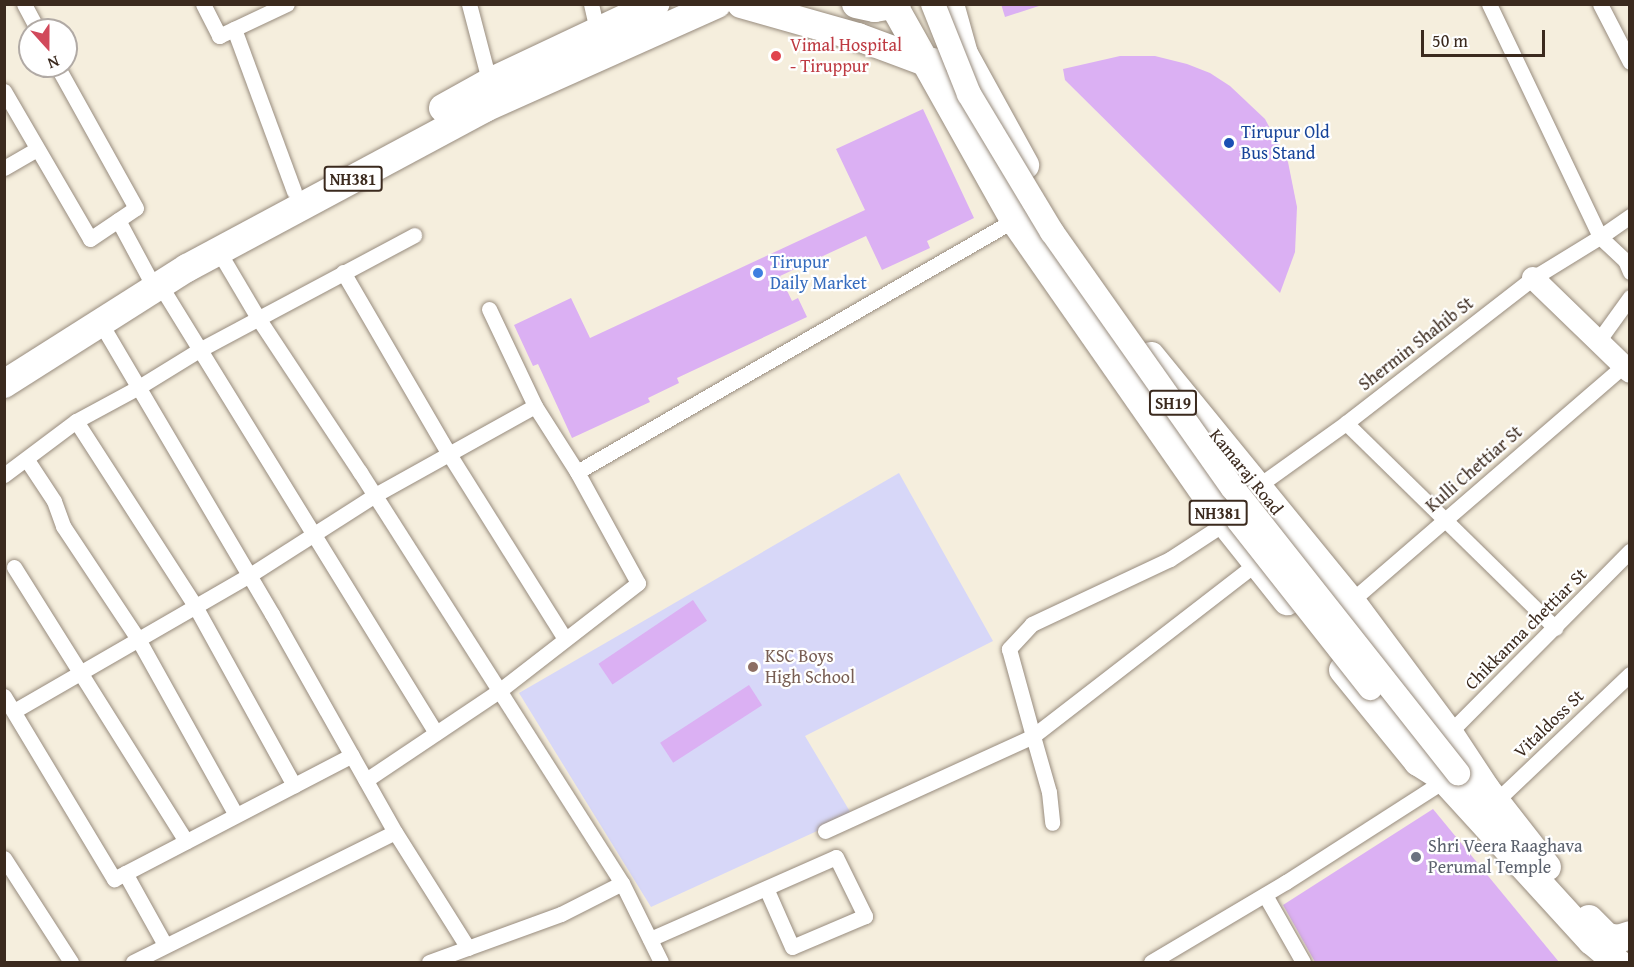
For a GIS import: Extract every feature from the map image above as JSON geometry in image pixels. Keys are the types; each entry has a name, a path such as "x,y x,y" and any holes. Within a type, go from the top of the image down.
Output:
{"highway":[{"name":"NH381","path":"4,367 215,245 485,108 492,93 594,18 655,4"},
{"name":"NH381","path":"215,245 294,191 492,93 717,4"},
{"path":"741,4 858,37 928,63 964,54"},
{"path":"856,4 875,9 902,5"},
{"name":"Kamaraj Road","path":"950,4 964,54 1010,139 1098,282 1171,381 1351,601 1449,733 1496,802"},
{"name":"NH381","path":"902,5 928,63 1014,220 1225,523 1418,762 1444,772 1592,940 1619,963 1629,956"},
{"name":"NH381","path":"4,384 100,322 154,280"},
{"name":"NH381","path":"1496,802 1598,929 1607,937 1618,939 1629,935"}],"main road":[{"name":"SH19","path":"933,4 969,94 1052,232 1232,487 1444,772"},
{"name":"SH19","path":"902,5 930,42 958,98 1045,243 1229,509 1444,772"}],"street":[{"path":"24,4 32,18"},
{"path":"203,4 219,36 287,4"},
{"path":"469,4 492,93"},
{"path":"1489,4 1600,237 1625,260 1629,272"},
{"path":"1600,4 1629,62"},
{"path":"234,29 294,191"},
{"path":"4,91 90,239 136,208 64,78"},
{"path":"4,168 37,150"},
{"name":"Shermin Shahib St","path":"1258,486 1346,423 1533,278 1600,237 1629,216"},
{"path":"118,220 436,733"},
{"path":"577,472 1014,220"},
{"path":"4,475 27,460 76,421 139,387 199,350 414,234"},
{"path":"215,245 258,318 375,495 622,883 662,963"},
{"path":"343,272 449,454 565,639"},
{"path":"1533,278 1599,340 1626,369"},
{"path":"1599,340 1629,297"},
{"path":"366,780 499,691 638,583 577,472 535,406 489,309"},
{"path":"100,322 249,575 395,831 468,948"},
{"name":"Kulli Chettiar St","path":"1351,601 1626,369"},
{"path":"14,711 249,575 375,495 535,406"},
{"path":"76,421 195,606 294,785"},
{"path":"1346,423 1555,628"},
{"path":"27,460 54,501 63,526 138,639 236,815"},
{"path":"1052,823 1049,792 1009,649 1032,624 1170,559 1225,523"},
{"name":"Chikkanna chettiar St","path":"1449,733 1629,551"},
{"path":"825,831 1033,736 1257,563"},
{"path":"14,567 186,841"},
{"name":"Vitaldoss St","path":"1496,802 1629,674"},
{"path":"4,696 114,879 352,755"},
{"path":"1151,963 1265,895 1444,772"},
{"path":"133,963 395,831"},
{"path":"650,939 836,857 865,916 792,947 766,888"},
{"path":"4,858 71,963"},
{"path":"125,873 165,945"},
{"path":"429,963 561,914 622,883"},
{"path":"1265,895 1303,963"}],"shaded area":[{"name":"KSC Boys High School","path":"899,473 993,641 805,736 852,815 651,907 519,693"}],"building":[{"path":"1001,4 1042,4 1042,5 1005,17"},
{"path":"1120,56 1155,56 1187,64 1210,73 1230,86 1265,119 1288,162 1297,207 1295,252 1280,293 1065,80 1063,69"},
{"name":"Tirupur Daily Market","path":"923,109 974,218 927,241 930,248 882,270 866,236 780,276 792,301 798,298 807,317 677,378 679,383 648,398 650,402 572,438 538,364 533,366 514,325 571,298 590,338 865,210 836,149"},
{"path":"693,600 707,621 612,684 598,664"},
{"path":"749,685 762,705 673,763 660,743"},
{"name":"Shri Veera Raaghava Perumal Temple","path":"1433,809 1559,962 1315,962 1283,905"}],"place":[{"name":"Vimal Hospital - Tiruppur","path":"776,56"},
{"name":"Tirupur Old Bus Stand","path":"1229,143"},
{"name":"Tirupur Daily Market","path":"758,273"},
{"name":"KSC Boys High School","path":"753,667"},
{"name":"Shri Veera Raaghava Perumal Temple","path":"1416,857"}]}
